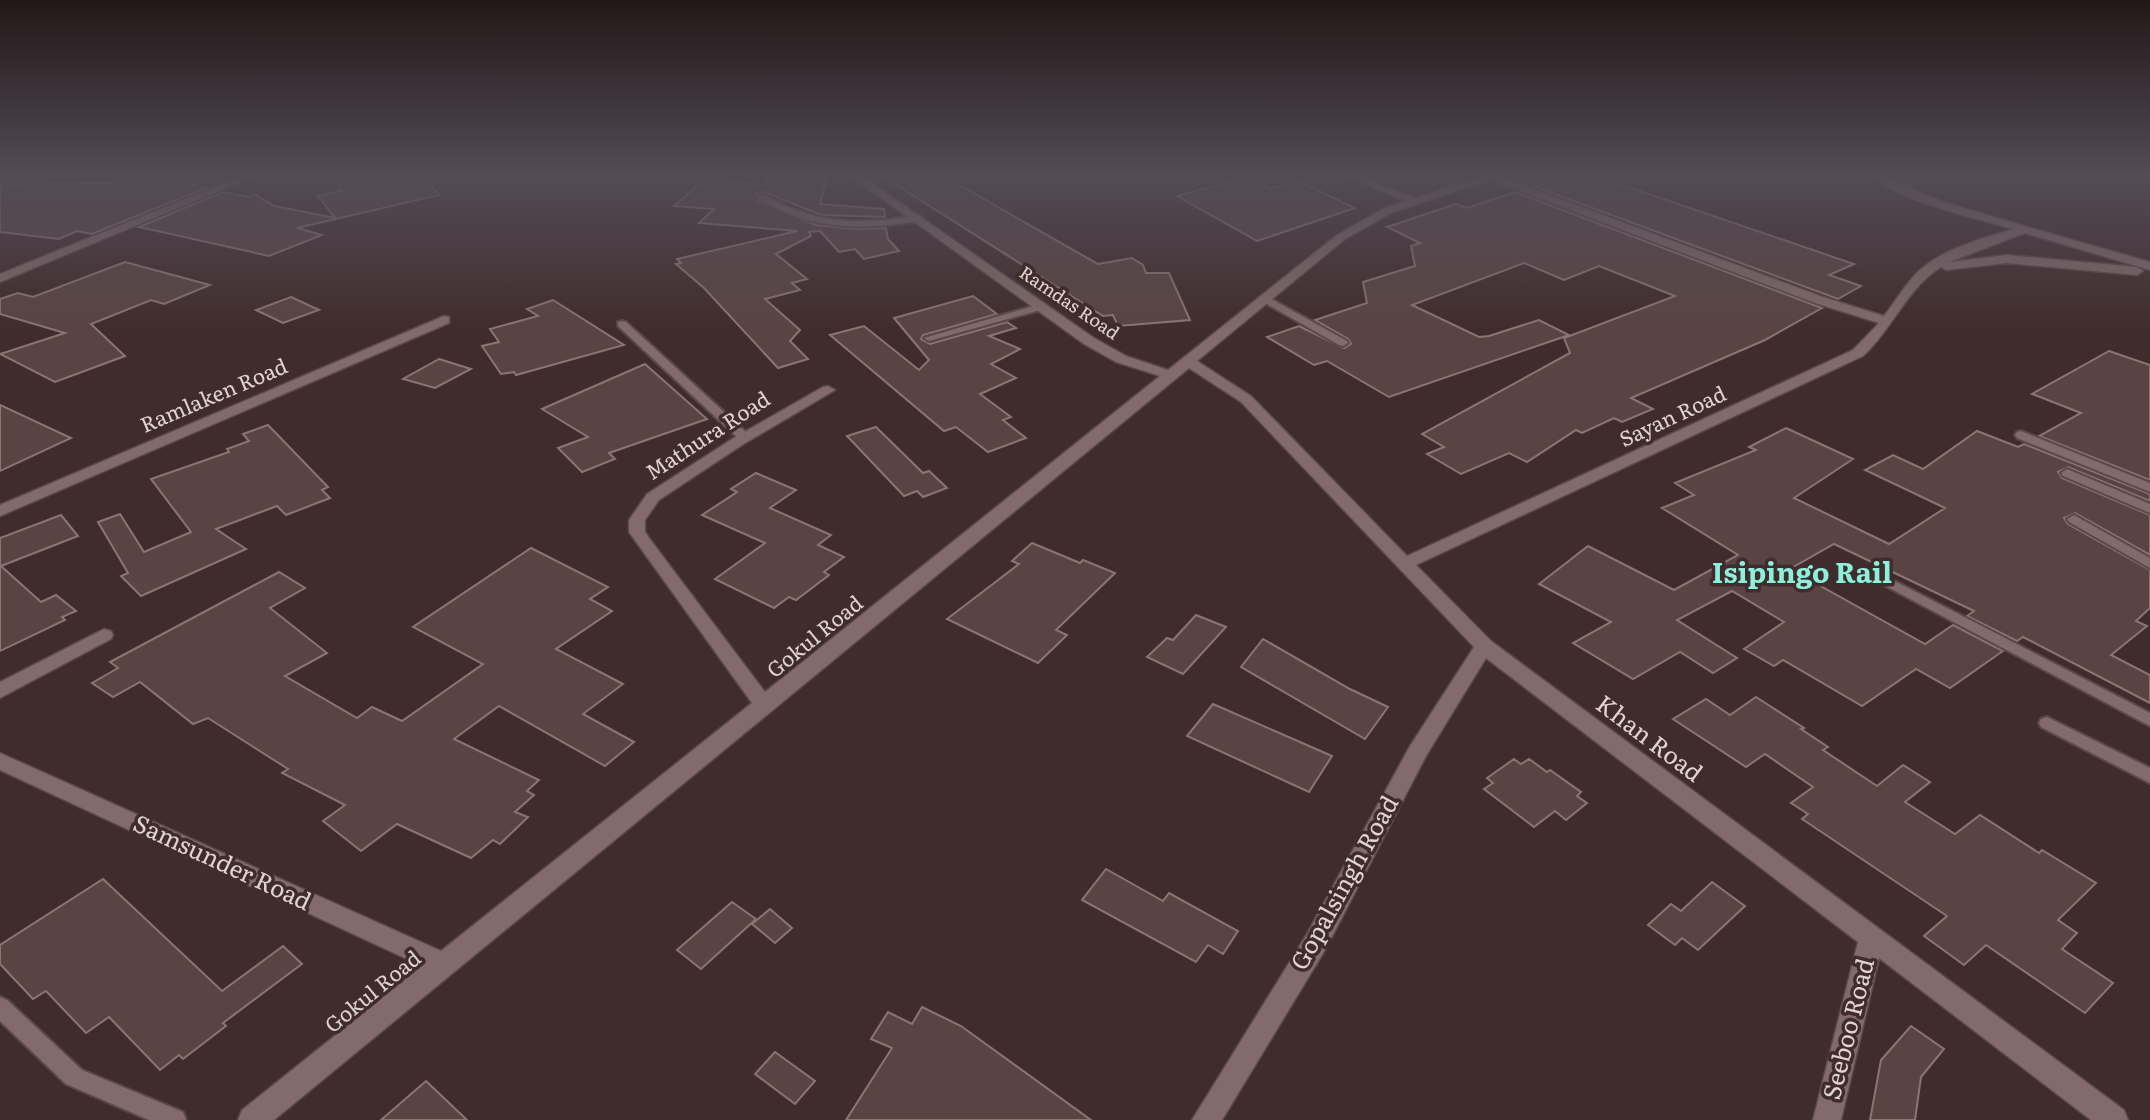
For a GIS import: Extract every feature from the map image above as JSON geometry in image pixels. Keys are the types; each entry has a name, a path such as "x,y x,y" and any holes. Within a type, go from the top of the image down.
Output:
{"street":[{"path":"0,278 127,226"},
{"name":"Ramdas Road","path":"930,226 1040,307 1121,359 1169,375"},
{"name":"Gokul Road","path":"252,1120 1264,298 1359,226"},
{"path":"1626,226 1819,300 1886,321"},
{"path":"2016,226 2150,266"},
{"name":"Sayan Road","path":"1403,564 1858,353 1928,269 1951,256 2025,229"},
{"path":"1928,269 2007,259 2150,273"},
{"name":"Ramlaken Road","path":"0,511 444,320"},
{"name":"Khan Road","path":"1187,361 1245,399 1484,646 2114,1120"},
{"name":"Mathura Road","path":"765,706 637,532 637,520 653,497 744,437 828,390"},
{"path":"0,691 104,635"},
{"name":"Gopalsingh Road","path":"1206,1120 1315,942 1417,752 1484,646"},
{"name":"Samsunder Road","path":"0,761 443,964"},
{"name":"Seeboo Road","path":"1827,1120 1871,939"}],"lane":[{"path":"1264,298 1343,343"},
{"path":"929,338 1040,307"},
{"path":"622,324 744,437"},
{"path":"2021,435 2150,488"},
{"path":"2067,473 2150,509"},
{"path":"2074,519 2150,564"},
{"path":"1885,580 2150,720"},
{"path":"2047,723 2150,776"},
{"path":"0,1007 74,1077 175,1120"}],"building":[{"path":"0,226 111,226 92,234 77,231 59,239 0,232"},
{"path":"304,226 297,228 322,235 269,256 139,227"},
{"path":"739,226 886,228 888,239 899,251 864,259 855,249 839,252 820,231 809,232 811,236 776,254 807,279 792,283 800,290 765,299 800,330 790,341 808,359 778,368 704,288 676,264 681,263 677,259 797,231"},
{"path":"961,226 1032,226 1098,264 1132,258 1143,265 1146,273 1169,273 1190,320 1118,326 1113,315 1103,316"},
{"path":"1231,226 1301,226 1257,241"},
{"path":"1606,226 1822,308 1765,340 1631,398 1653,409 1622,422 1614,418 1582,433 1576,430 1527,462 1509,453 1461,474 1427,454 1444,447 1422,434 1570,353 1564,338 1675,296 1599,266 1564,280 1524,263 1412,305 1479,337 1539,320 1569,335 1389,397 1327,361 1314,365 1267,337 1299,326 1344,348 1351,344 1348,339 1315,320 1367,303 1363,282 1415,266 1411,246 1420,243 1387,227"},
{"path":"1642,226 1743,226 1854,264 1829,275 1861,286 1838,299"},
{"path":"125,262 210,285 164,304 151,300 91,324 125,356 55,382 0,354 65,333 0,314 0,299 18,293 33,297"},
{"path":"973,296 997,314 923,335 921,339 930,344 1007,322 1016,328 989,336 1020,349 991,364 1016,378 980,394 1011,417 1003,420 1026,438 988,452 956,427 944,431 830,335 864,326 919,370 929,360 894,318"},
{"path":"291,297 319,310 283,323 256,310"},
{"path":"553,300 624,345 516,375 514,372 501,374 482,346 499,342 490,329 538,316 527,309"},
{"path":"2109,351 2150,365 2150,480 2039,436 2081,413 2032,394"},
{"path":"439,359 471,369 435,388 403,379"},
{"path":"645,364 707,419 609,453 615,459 582,472 558,448 588,437 542,409"},
{"path":"0,405 71,438 0,471"},
{"path":"268,425 328,487 322,490 330,498 286,515 277,506 216,529 246,549 141,596 121,576 128,573 98,522 120,514 144,552 191,532 151,479 229,452 227,449 249,441 243,434"},
{"path":"876,427 923,473 929,471 947,488 923,497 917,491 904,496 847,436"},
{"path":"1786,428 1853,459 1794,498 1889,544 1945,508 1865,470 1893,455 1923,469 1977,431 2018,447 2024,444 2150,494 2150,501 2068,467 2058,472 2062,478 2150,515 2150,555 2075,513 2064,518 2068,524 2150,570 2150,608 2136,621 2147,626 2111,655 2150,675 2150,703 2023,637 2017,641 1967,616 1974,611 1834,544 1790,569 1925,644 1953,625 2003,651 1950,688 1916,669 1862,706 1783,660 1774,666 1744,649 1784,622 1732,591 1677,620 1737,658 1713,673 1680,652 1633,679 1573,643 1611,622 1539,584 1588,546 1674,590 1738,555 1662,508 1694,495 1675,483 1756,450 1749,447"},
{"path":"756,473 796,490 770,508 831,535 818,545 844,557 824,572 829,575 796,600 789,597 774,608 715,579 765,543 702,515 737,492 731,489"},
{"path":"61,515 78,536 1,566 41,602 56,595 76,611 62,617 65,620 0,651 0,538"},
{"path":"1032,543 1080,563 1083,560 1115,573 1056,630 1067,635 1038,663 947,619 1019,564 1012,561"},
{"path":"531,548 608,587 590,599 612,611 556,649 623,684 583,714 634,742 605,766 499,706 454,739 539,780 527,791 534,795 515,812 528,817 500,844 493,840 471,858 397,824 361,851 323,821 345,805 282,773 288,769 208,718 193,724 140,682 113,697 92,683 118,668 110,662 279,572 305,588 270,608 327,653 285,676 357,718 372,707 402,721 483,664 413,627"},
{"path":"1196,615 1226,627 1183,674 1147,657 1167,638 1173,640"},
{"path":"1263,639 1350,689 1388,707 1365,739 1241,667"},
{"path":"1756,697 1804,728 1801,729 1828,747 1823,750 1877,786 1903,765 1930,782 1905,802 1955,834 1980,815 2039,853 2042,850 2096,883 2058,920 2077,933 2062,949 2113,983 2085,1013 1986,945 1964,965 1924,936 1947,916 1802,819 1808,814 1791,803 1813,787 1765,754 1746,767 1673,719 1706,699 1730,715"},
{"path":"1213,704 1332,756 1309,792 1187,736"},
{"path":"1514,759 1521,764 1529,759 1547,772 1550,770 1581,792 1577,796 1587,803 1566,820 1555,811 1534,827 1484,789 1493,783 1487,778"},
{"path":"1106,869 1163,901 1169,893 1238,931 1223,954 1208,945 1196,962 1082,900"},
{"path":"103,879 222,991 283,946 302,964 223,1023 226,1026 183,1059 179,1055 160,1070 109,1017 86,1033 46,991 33,999 0,964 0,945"},
{"path":"1712,882 1745,906 1698,950 1682,938 1675,945 1648,925 1671,904 1681,911"},
{"path":"732,902 756,919 701,969 677,950"},
{"path":"770,909 792,928 775,943 752,924"},
{"path":"922,1007 961,1026 1091,1120 846,1120 892,1048 871,1039 888,1012 912,1024"},
{"path":"1911,1026 1944,1049 1921,1077 1915,1120 1870,1120 1881,1060"},
{"path":"775,1052 815,1081 795,1104 755,1074"},
{"path":"426,1081 467,1120 381,1120"}],"district":[{"name":"Isipingo Rail","path":"1802,573"}]}
